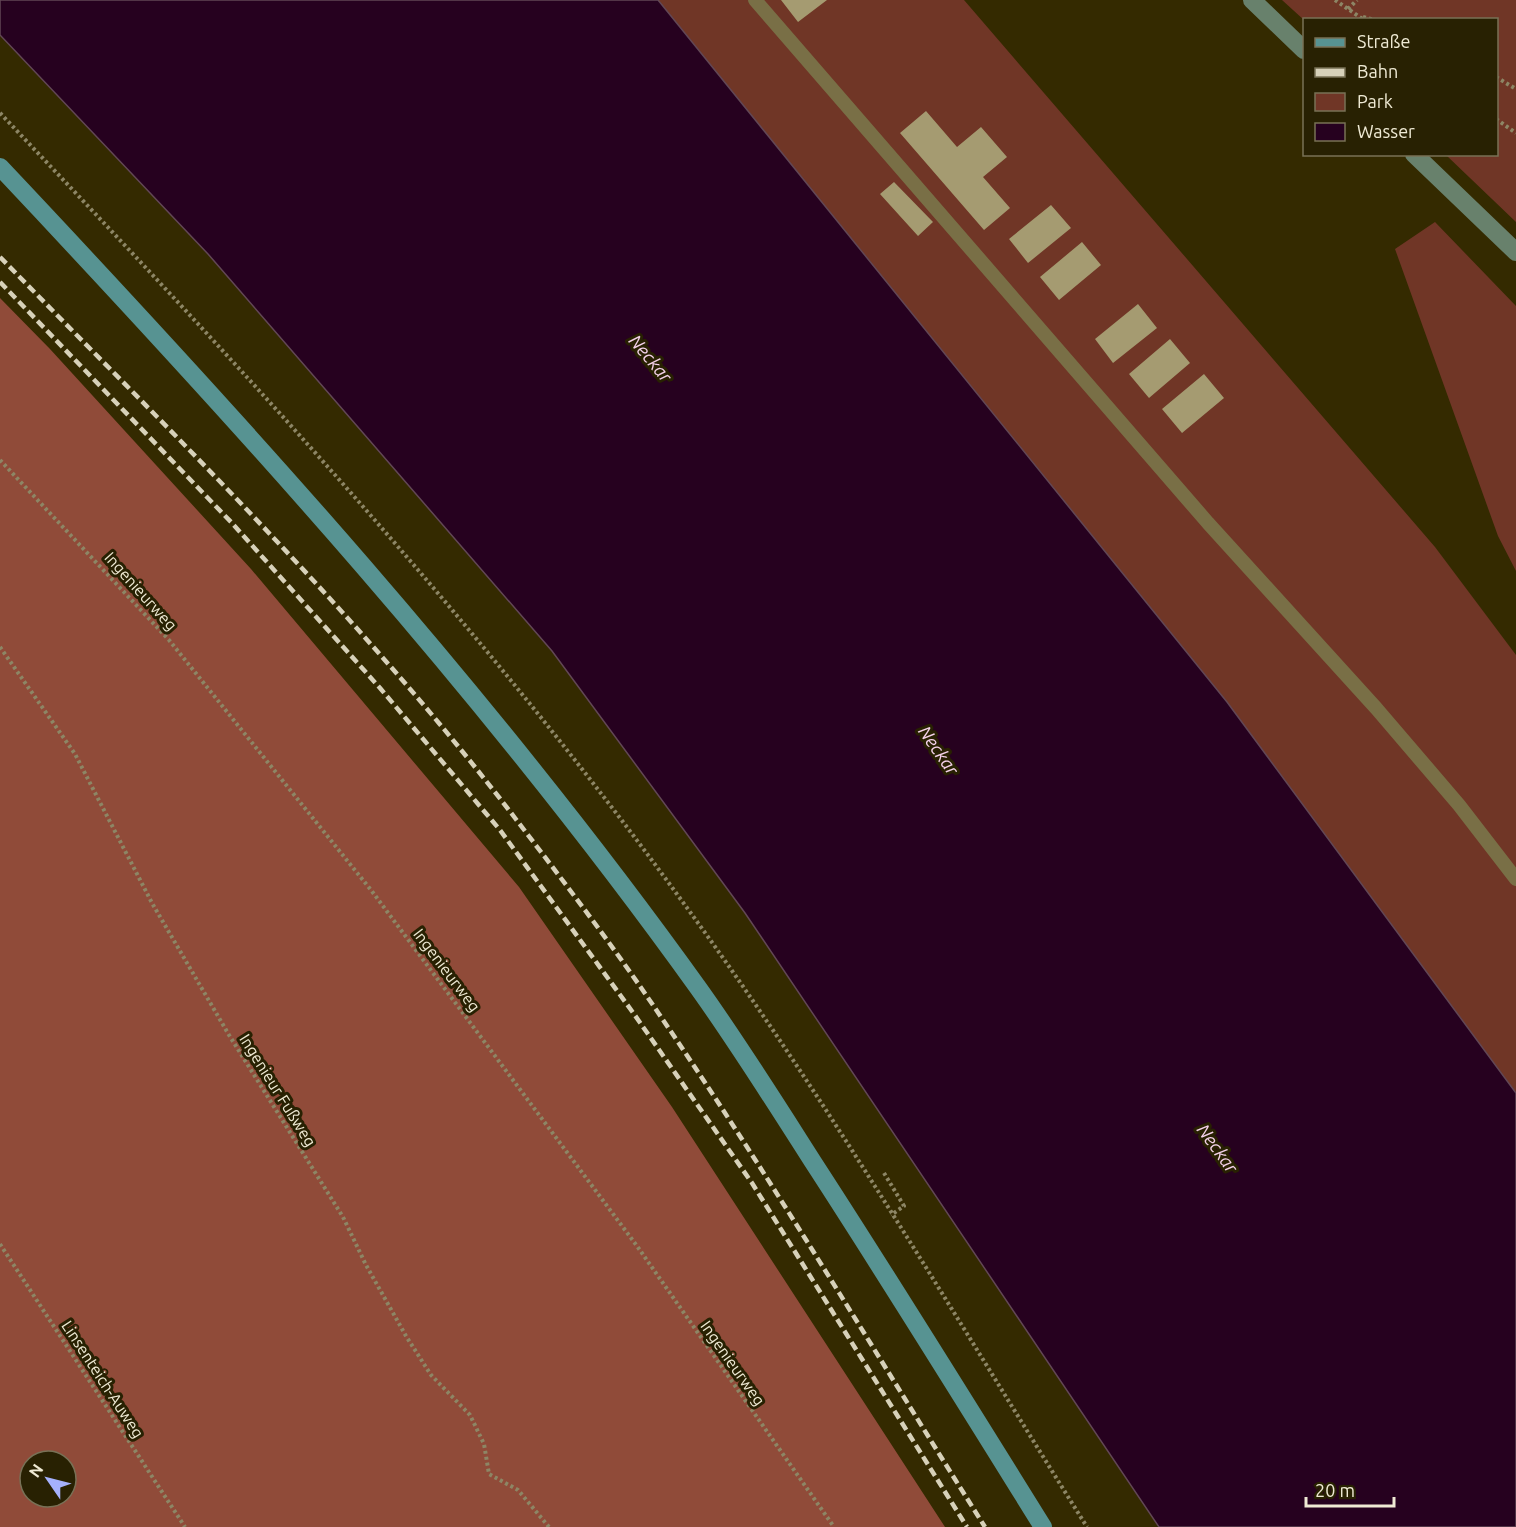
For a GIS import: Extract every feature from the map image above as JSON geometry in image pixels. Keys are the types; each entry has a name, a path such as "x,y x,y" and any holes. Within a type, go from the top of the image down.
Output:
{"main road":[{"path":"1252,0 1303,48"},
{"path":"1416,156 1516,252"},
{"path":"0,167 153,331 421,631 515,745 604,860 701,992 778,1107 1043,1527"}],"lane":[{"path":"755,0 1208,523 1370,700 1459,805 1516,879"}],"path":[{"path":"1335,0 1360,16 1368,18"},
{"path":"1348,9 1357,0"},
{"path":"1498,77 1516,89"},
{"path":"1498,120 1516,134"},
{"name":"Ingenieurweg","path":"0,460 169,640 371,890 637,1246 834,1527"},
{"name":"Ingenieur Fußweg","path":"0,647 75,754 152,903 229,1035 343,1217 366,1265 406,1336 431,1375 470,1415 484,1444 489,1474 518,1490 549,1527"},
{"path":"884,1173 904,1206 891,1215"},
{"name":"Linsenteich-Auweg","path":"0,1244 185,1527"}],"green space":[{"path":"658,0 964,0 1435,547 1516,655 1516,1093 1227,702"},
{"path":"1282,0 1516,0 1516,222 1447,156 1498,156 1498,18 1303,19"},
{"path":"1435,222 1516,306 1516,571 1498,536 1395,249"}],"shaded area":[{"path":"0,298 50,349 251,569 519,887 672,1107 945,1527 0,1527"}],"water":[{"name":"Neckar","path":"0,0 658,0 1227,702 1516,1093 1516,1527 1159,1527 745,913 552,651 208,254 0,35"}],"building":[{"path":"781,0 827,0 798,22"},
{"path":"926,111 957,147 981,127 1007,157 983,177 1010,208 984,230 900,133"},
{"path":"894,182 933,222 918,236 880,194"},
{"path":"1051,205 1071,228 1028,263 1009,239"},
{"path":"1082,242 1101,265 1059,300 1040,277"},
{"path":"1138,304 1157,328 1113,363 1095,339"},
{"path":"1170,339 1190,363 1149,398 1129,374"},
{"path":"1204,374 1224,398 1182,433 1162,409"}],"railway":[{"path":"0,257 200,461 331,600 456,744 515,818 624,964 701,1077 784,1205 985,1527"},
{"path":"0,282 231,522 380,688 500,830 634,1014 752,1183 967,1527"}]}
